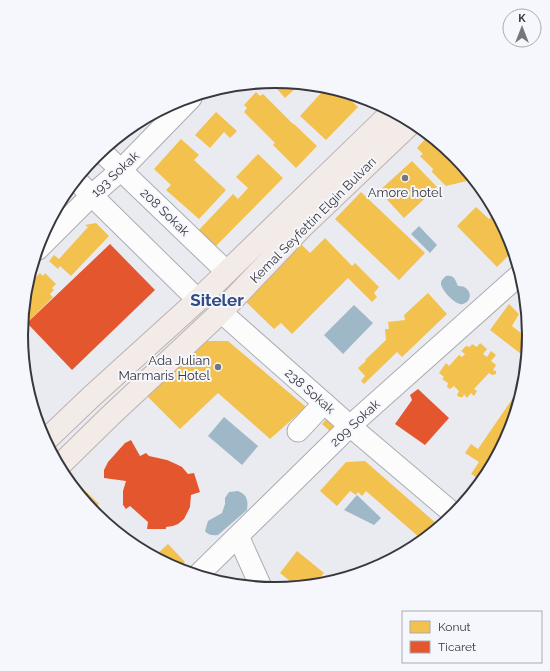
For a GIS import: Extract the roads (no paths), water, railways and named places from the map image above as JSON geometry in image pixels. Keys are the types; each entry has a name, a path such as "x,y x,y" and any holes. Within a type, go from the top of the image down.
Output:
{"main road":[{"name":"Kemal Seyfettin Elgin Bulvarı","path":"50,437 198,300 388,116"},
{"name":"Kemal Seyfettin Elgin Bulvarı","path":"63,462 221,312 303,226 407,127"}],"street":[{"name":"193 Sokak","path":"50,233 84,189 121,170 183,106"},
{"name":"208 Sokak","path":"106,156 227,272"},
{"path":"84,189 198,300"},
{"name":"209 Sokak","path":"201,571 350,426 515,279"},
{"name":"238 Sokak","path":"221,312 350,426 450,510"},
{"path":"298,431 324,403"},
{"path":"238,536 259,582"}],"water":[{"path":"419,226 437,245 430,253 411,234"},
{"path":"446,276 453,277 458,286 462,286 468,290 470,296 467,302 463,304 457,303 447,294 441,284"},
{"path":"354,305 373,323 343,354 324,335"},
{"path":"224,417 258,446 242,465 208,436"},
{"path":"238,491 246,496 247,510 218,535 207,533 205,531 208,521 222,513 225,498 229,492"},
{"path":"357,495 381,518 374,525 344,510"}],"place":[{"name":"Amore hotel","path":"405,178"},
{"name":"Ada Julian Marmaris Hotel","path":"218,367"}],"district":[{"name":"Siteler","path":"217,300"}]}
